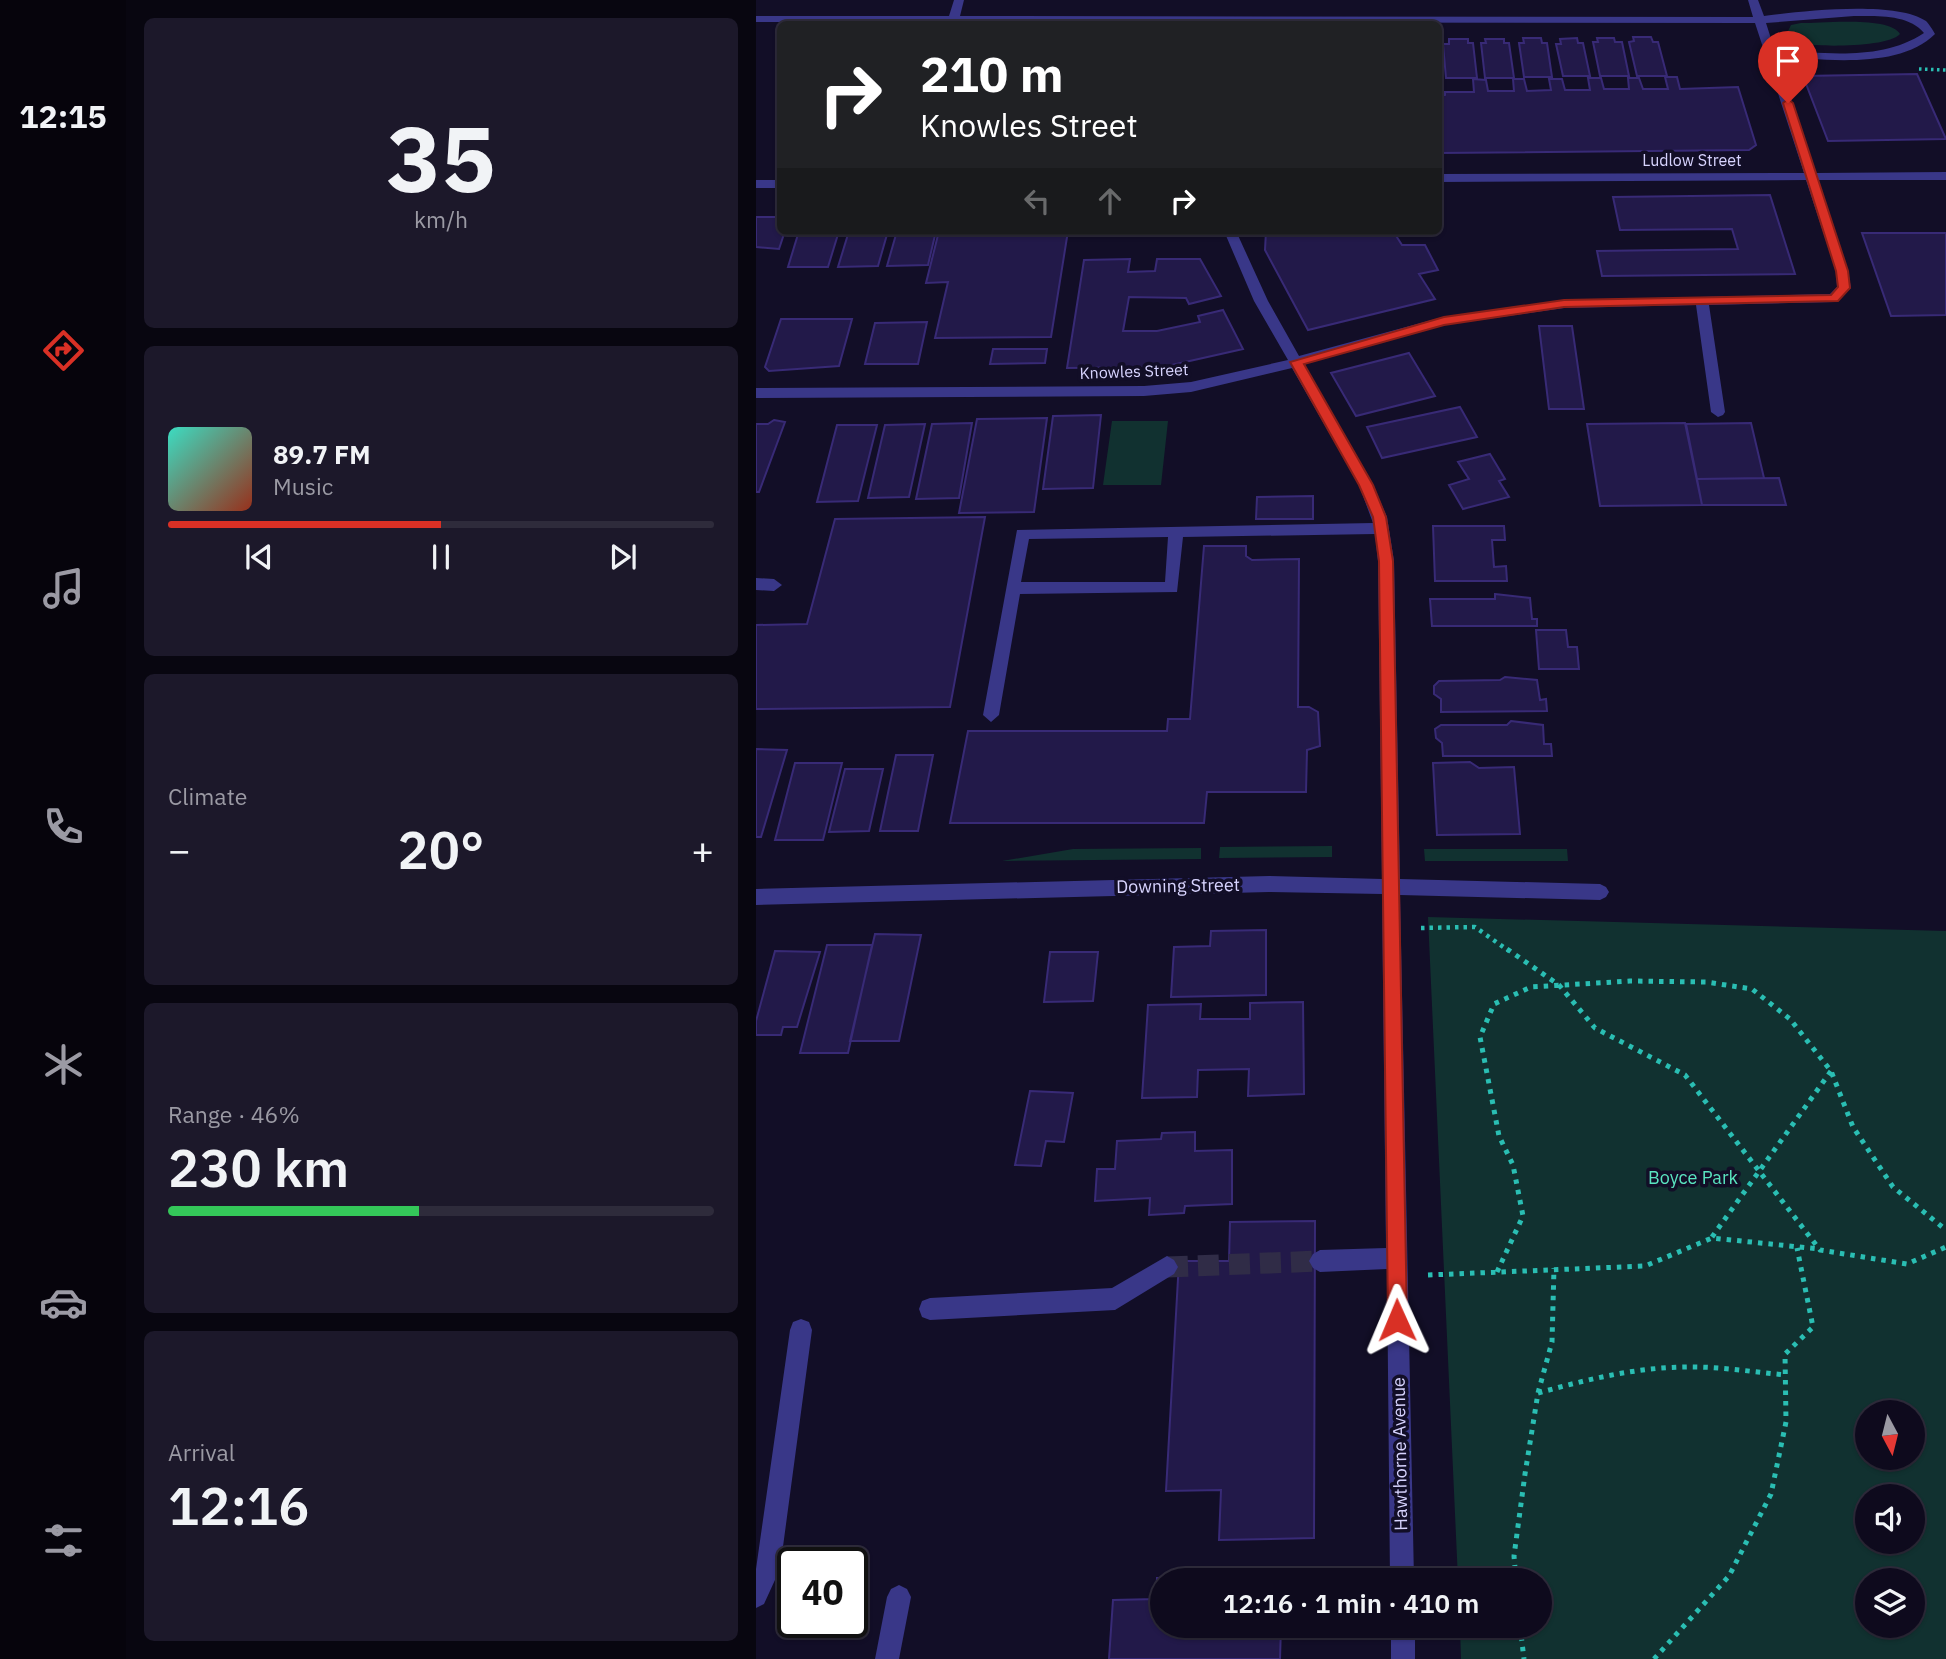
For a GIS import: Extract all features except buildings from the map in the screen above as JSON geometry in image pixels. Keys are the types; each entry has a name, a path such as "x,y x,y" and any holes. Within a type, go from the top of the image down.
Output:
{"street":[{"path":"954,19 958,0"},
{"path":"1753,0 1811,176"},
{"path":"1864,0 1869,12"},
{"path":"756,19 1761,19 1808,12 1869,12 1914,16 1926,23 1930,34 1908,48 1886,54 1773,54"},
{"name":"Knowles Street","path":"756,393 1143,391 1191,387 1296,362 1444,321 1564,304 1834,298 1844,288 1842,271 1811,176"},
{"name":"Ludlow Street","path":"1442,178 1946,176"},
{"path":"756,184 777,184"},
{"name":"Hawthorne Avenue","path":"1232,235 1261,301 1366,485 1381,528 1386,561 1402,1568"},
{"path":"1702,299 1718,412"},
{"path":"991,715 1022,534 1381,528"},
{"path":"1012,588 1172,589 1176,531"},
{"path":"756,584 774,585"},
{"name":"Downing Street","path":"756,897 1269,884 1600,892"},
{"path":"1320,1261 1396,1268"},
{"path":"930,1309 1115,1299 1167,1267"},
{"path":"756,1597 768,1569 801,1330"},
{"path":"887,1659 900,1597"},
{"path":"1403,1638 1403,1659"}],"path":[{"path":"1420,928 1475,927 1559,985 1595,1028 1685,1074 1820,1250"},
{"path":"1497,1272 1523,1216 1513,1165 1499,1136 1480,1037 1494,1004 1531,987 1673,980 1752,989 1790,1019 1831,1071 1853,1127 1893,1187 1946,1230"},
{"path":"1712,1238 1831,1071"},
{"path":"1396,1268 1497,1272 1645,1266 1712,1238 1820,1250 1907,1264 1946,1247"},
{"path":"1654,1659 1729,1576 1771,1494 1786,1422 1785,1354 1813,1327 1797,1248"},
{"path":"1515,1568 1514,1556 1538,1392 1552,1342 1554,1268"},
{"path":"1538,1392 1609,1374 1684,1367 1786,1375"},
{"path":"1521,1638 1524,1659"}],"green space":[{"path":"1870,23 1894,28 1900,34 1870,44 1805,44 1795,39 1788,31 1791,25"},
{"path":"1112,421 1168,421 1161,485 1103,485"},
{"path":"1332,846 1332,857 1219,858 1220,847"},
{"path":"1201,848 1201,859 1002,861 1073,849"},
{"path":"1424,849 1567,849 1568,861 1425,861"},
{"name":"Boyce Park","path":"1428,917 1946,931 1946,1659 1461,1659 1460,1638 1552,1638 1552,1568 1457,1568"}],"tunnel":[{"path":"1167,1267 1320,1261"}],"route":[{"path":"1397,1320 1386,561 1380,517 1366,485 1296,362 1444,321 1564,304 1834,298 1844,288 1842,271 1788,103"}]}
